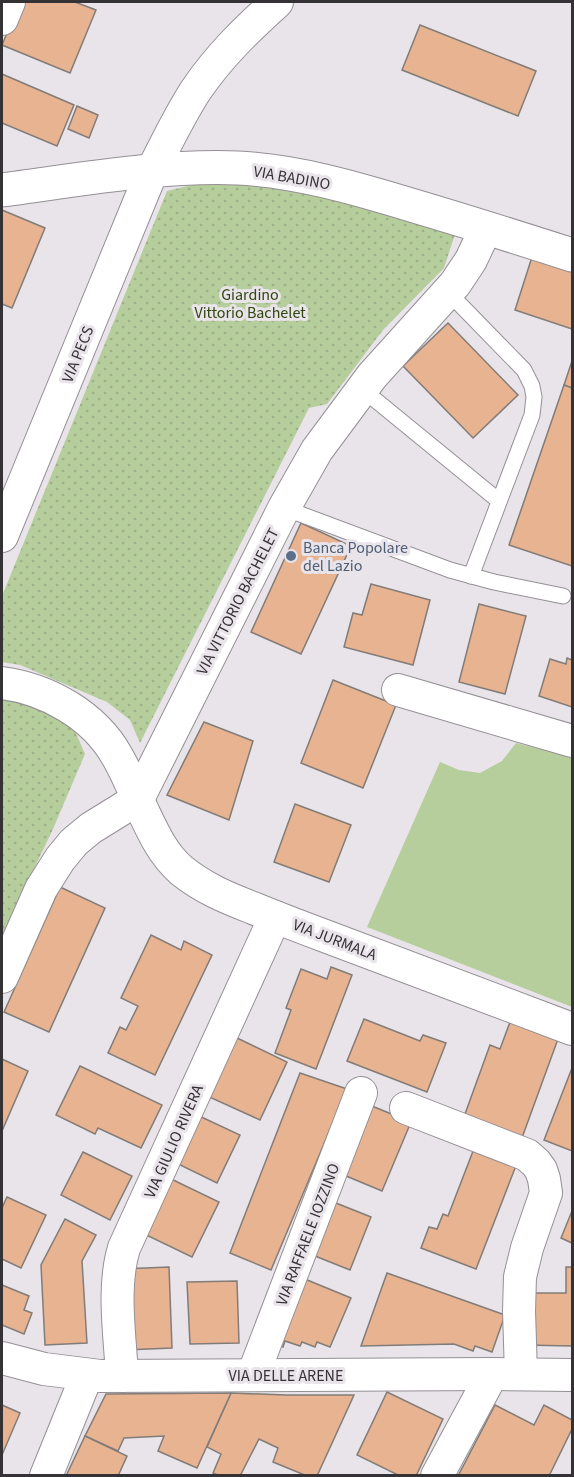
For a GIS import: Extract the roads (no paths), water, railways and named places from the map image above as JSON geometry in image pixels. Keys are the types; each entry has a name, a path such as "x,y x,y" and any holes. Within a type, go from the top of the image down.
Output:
{"street":[{"path":"2,20 9,2"},
{"name":"VIA PECS","path":"2,536 152,171 197,89 234,43 272,4"},
{"name":"VIA BADINO","path":"2,190 152,171 197,168 255,170 288,174 377,195 573,255"},
{"name":"VIA VITTORIO BACHELET","path":"138,799 284,508 317,450 372,376 448,292 471,260 486,228"},
{"path":"2,683 44,694 87,720 116,754 138,799 86,831 60,859 41,889 2,977"},
{"path":"398,690 573,741"},
{"name":"VIA JURMALA","path":"138,799 161,848 180,869 210,890 275,917 573,1029"},
{"name":"VIA GIULIO RIVERA","path":"122,1376 117,1285 124,1248 275,917"},
{"name":"VIA RAFFAELE IOZZINO","path":"253,1376 361,1093"},
{"path":"406,1108 526,1155 536,1163 544,1179 546,1192 520,1277 519,1311 506,1374 437,1476"},
{"name":"VIA DELLE ARENE","path":"2,1358 44,1370 87,1375 573,1375"},
{"path":"46,1476 87,1375"}],"lane":[{"path":"448,292 518,364 529,379 534,397 532,416 471,576"},
{"path":"362,389 499,501"},
{"path":"284,508 429,563 471,576 563,596"}],"place":[{"name":"Banca Popolare del Lazio","path":"291,556"}],"park label":[{"name":"Giardino Vittorio Bachelet","path":"250,303"}]}
